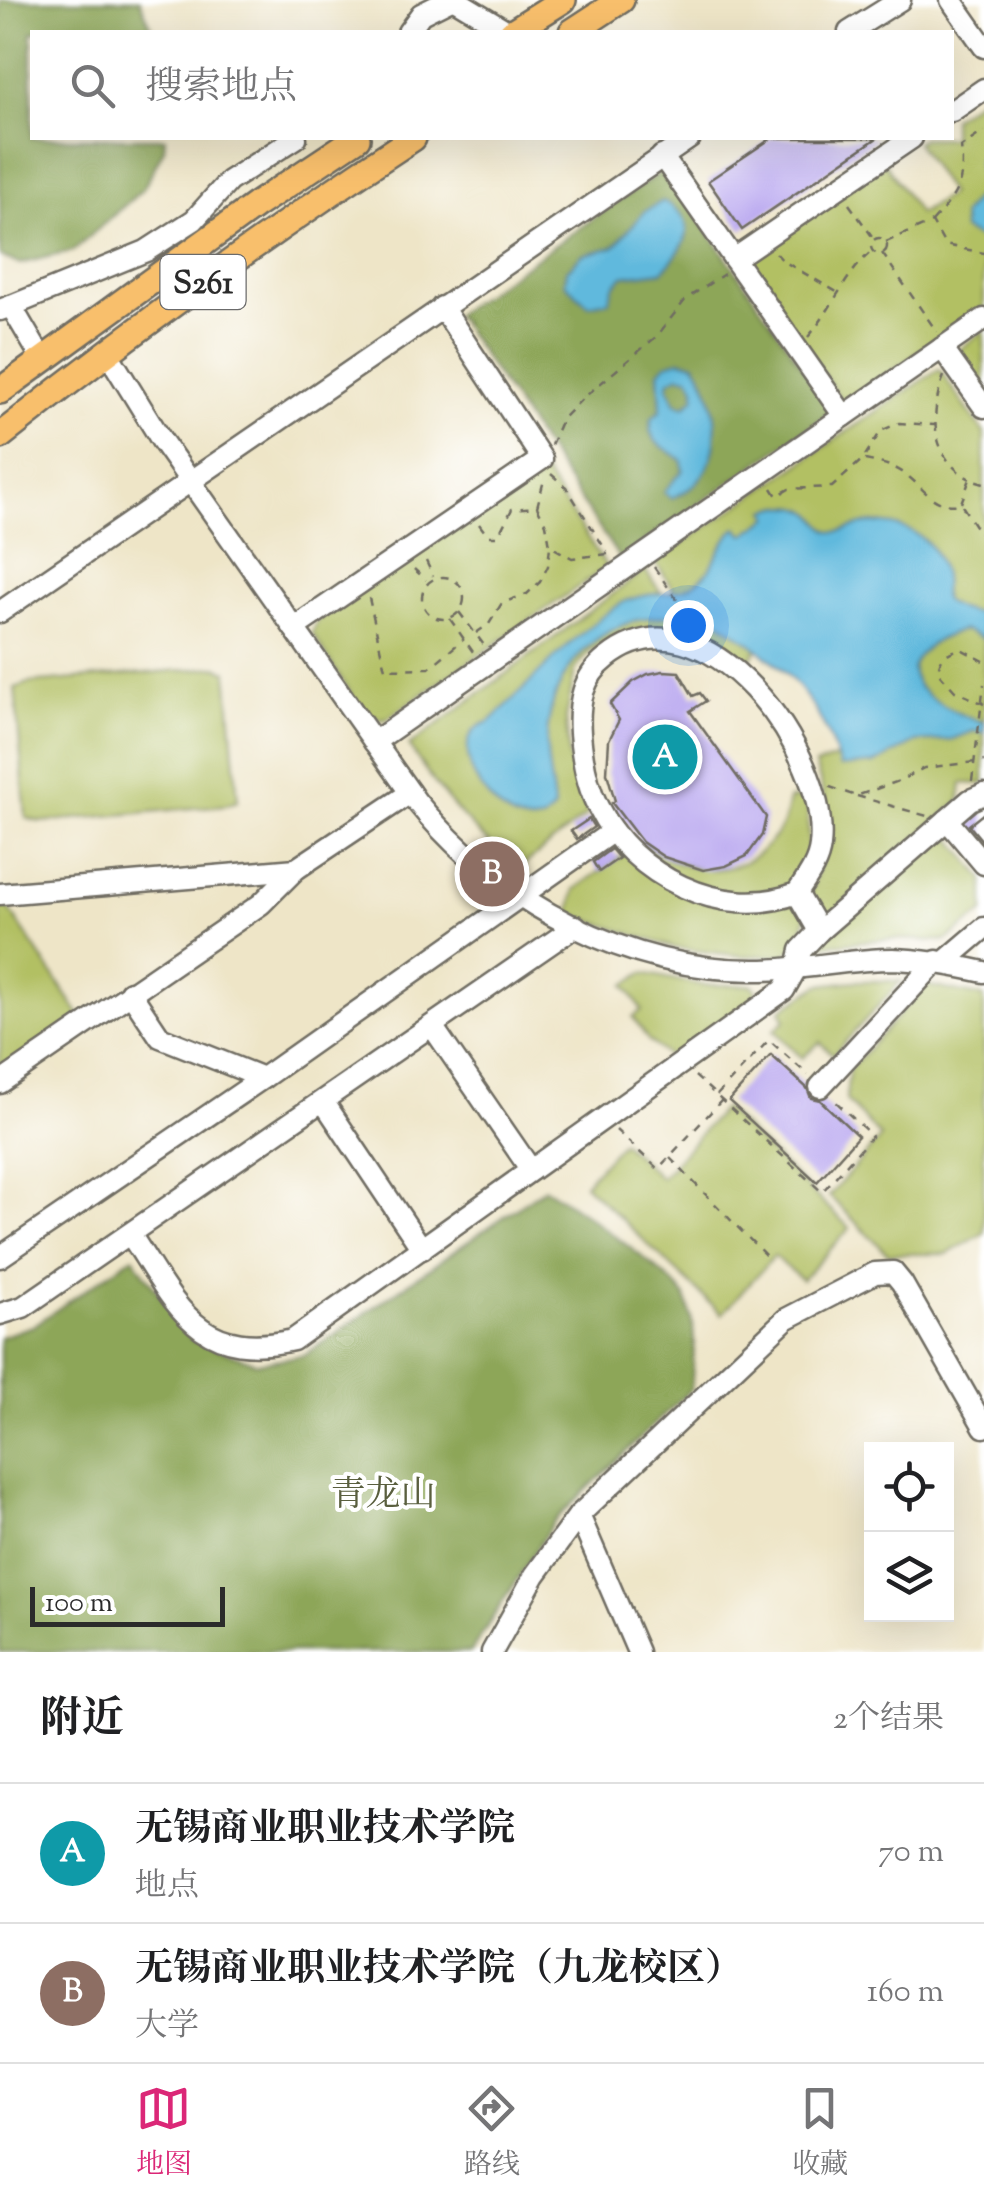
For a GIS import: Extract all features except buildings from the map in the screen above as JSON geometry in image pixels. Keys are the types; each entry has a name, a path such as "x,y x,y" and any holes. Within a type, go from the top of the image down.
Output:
{"main road":[{"path":"514,30 563,0"},
{"path":"575,30 622,0"},
{"name":"S261","path":"0,391 354,140"},
{"name":"S261","path":"0,436 106,352 274,229 410,140"}],"street":[{"path":"403,0 420,14"},
{"path":"409,30 420,14 453,0 507,30"},
{"path":"852,30 900,0"},
{"path":"951,0 984,47"},
{"path":"954,110 984,88"},
{"path":"42,359 6,308 146,251 194,220 229,181 293,140"},
{"path":"0,612 687,140"},
{"path":"736,262 909,140"},
{"path":"662,156 844,416"},
{"path":"294,628 542,458 442,307"},
{"path":"374,742 488,662 614,563 762,473 946,351 984,319"},
{"path":"946,351 984,407"},
{"path":"106,352 190,480 438,830 520,898 638,952 679,962 760,970 890,959 940,962 984,972"},
{"path":"663,636 706,650 738,673 785,732 819,809 820,850 812,872 796,893 756,902 710,896 660,876 613,831 586,777 580,704 585,684 594,670 622,648 641,639 663,636"},
{"path":"0,1083 262,904 296,869 410,793"},
{"path":"130,1234 183,1313 201,1330 244,1344 268,1346 294,1340 784,990 797,967 800,950 819,931 977,797"},
{"path":"947,820 984,864"},
{"path":"0,1257 263,1078 613,831"},
{"path":"0,894 296,869"},
{"path":"796,893 819,931"},
{"path":"0,1314 23,1307 576,926"},
{"path":"820,1087 940,962 984,928"},
{"path":"130,992 160,1037 263,1078"},
{"path":"432,1026 531,1170"},
{"path":"323,1102 422,1248"},
{"path":"492,1652 536,1575 579,1515 786,1319 875,1273 893,1272 902,1283 984,1427"},
{"path":"579,1515 638,1652"}],"path":[{"path":"838,188 874,239 886,242 932,222 953,198 962,181 961,148 984,130"},
{"path":"932,222 946,245 984,253"},
{"path":"764,239 782,261 838,292"},
{"path":"797,350 821,322 856,264 872,250 874,239"},
{"path":"882,253 886,242"},
{"path":"872,250 882,253 946,351 935,424 945,459 955,471 984,484"},
{"path":"542,458 562,419 658,336 686,299 736,262"},
{"path":"762,473 777,496 789,489 832,488 864,460 872,440 881,431 899,423 935,424"},
{"path":"864,460 892,466 934,501 948,506 961,504"},
{"path":"476,633 489,624 502,603 528,594 548,566 546,524 537,508 545,471 566,487 614,563"},
{"path":"961,504 970,479"},
{"path":"961,504 984,540"},
{"path":"468,509 488,536 498,536 512,509 537,508"},
{"path":"424,540 426,562 434,578"},
{"path":"550,546 572,558 614,563"},
{"path":"395,559 415,569 428,582"},
{"path":"447,577 460,586 464,600 460,612 438,620 425,611 421,599 428,582 447,577"},
{"path":"664,582 695,625"},
{"path":"370,598 385,669 428,668 464,639"},
{"path":"460,612 476,633 488,662"},
{"path":"450,618 464,639 488,662"},
{"path":"984,662 961,649 947,652 940,660 938,672 954,691 984,704"},
{"path":"977,797 977,735 984,684"},
{"path":"856,796 924,768 984,761"},
{"path":"809,780 947,820"},
{"path":"681,1064 822,1192 872,1136 770,1040 717,1096"},
{"path":"604,1119 658,1169 722,1100"},
{"path":"668,1157 768,1256"}],"green space":[{"path":"0,0 140,0 152,30 30,30 30,140 165,140 143,189 73,251 19,264 0,256"},
{"path":"984,96 984,308 844,404 744,260 885,163 919,214 950,194 916,142 954,140 954,117"},
{"path":"665,169 833,411 620,559 455,314"},
{"path":"984,330 984,394 958,351"},
{"path":"939,369 984,433 984,784 962,783 960,801 824,920 809,896 825,830 824,798 815,765 840,757 813,696 759,647 745,667 712,644 655,562"},
{"path":"540,467 607,567 385,720 365,716 312,633 318,620"},
{"path":"645,570 687,629 653,626 625,632 591,650 575,670 566,719 569,759 588,814 520,868 459,812 409,746"},
{"path":"217,667 227,671 238,801 40,822 26,818 15,688 29,683"},
{"path":"807,798 809,870 804,926 800,939 784,956 741,956 675,948 570,914 575,889 641,842 659,854 696,868 732,867 766,847 782,826 789,799"},
{"path":"945,830 984,879 984,912 946,941 891,939 813,946"},
{"path":"6,904 81,1017 0,1072 0,908"},
{"path":"643,973 702,985 753,985 753,1007 674,1061 648,1040 633,1017 642,1010 625,985"},
{"path":"901,981 833,1055 820,1042 802,1058 774,1030 786,1020 781,1010 819,985"},
{"path":"926,985 984,997 984,1233 947,1254 888,1254 829,1196 881,1137 846,1100 849,1070"},
{"path":"723,1108 850,1228 802,1280 774,1256 722,1314 584,1184 622,1142 661,1178"},
{"name":"青龙山","path":"545,1188 643,1257 685,1297 693,1331 691,1389 554,1521 471,1652 0,1652 0,1337 33,1326 133,1257 192,1340 257,1363 305,1355"}],"water":[{"path":"984,151 984,241 963,230 962,215 982,189 978,161"},
{"path":"663,201 687,225 678,252 663,271 623,276 613,287 609,301 588,305 565,283 567,270 582,255 614,247 644,212"},
{"path":"679,360 695,363 712,399 715,419 711,458 703,475 690,489 671,498 664,492 683,470 682,460 657,443 650,431 652,418 661,410 659,371","holes":["679,375 689,377 695,397 685,406 676,403 668,386"]},
{"path":"781,506 809,511 832,531 870,523 892,525 928,544 941,568 943,599 957,608 984,614 984,639 964,630 946,636 927,647 914,663 913,672 916,682 936,701 984,722 984,733 974,731 950,740 916,742 874,764 840,767 812,705 768,657 704,612 651,617 598,639 571,665 562,681 549,718 547,738 554,808 539,821 520,820 501,810 473,772 468,751 472,733 489,722 603,616 631,599 693,585 707,572 737,528 744,535 770,517 767,510"}],"place":[{"name":"无锡商业职业技术学院","path":"665,757"},
{"name":"无锡商业职业技术学院（九龙校区）","path":"492,874"}]}
